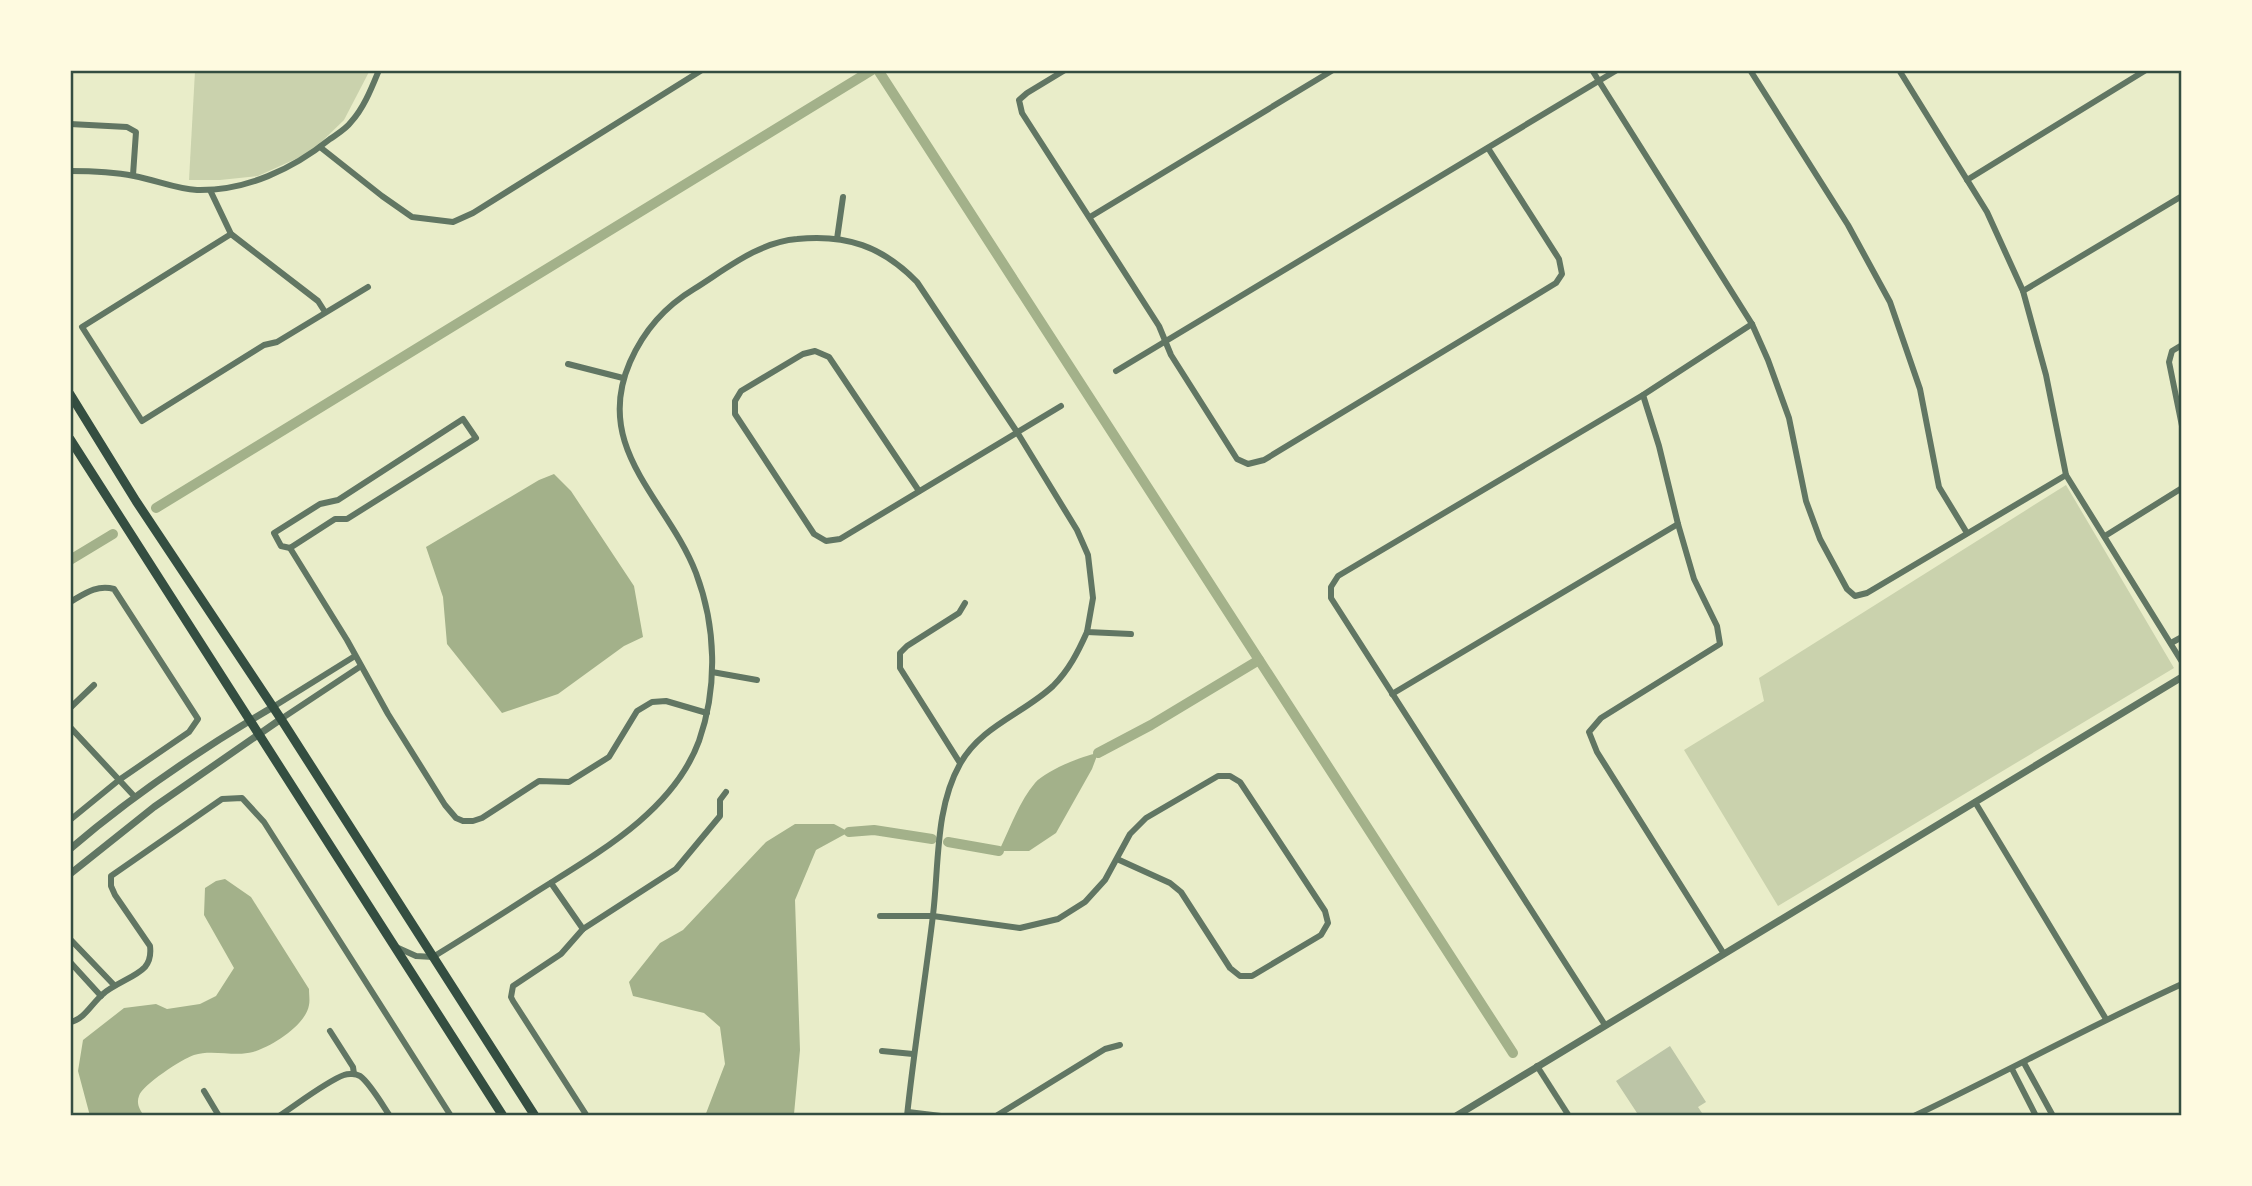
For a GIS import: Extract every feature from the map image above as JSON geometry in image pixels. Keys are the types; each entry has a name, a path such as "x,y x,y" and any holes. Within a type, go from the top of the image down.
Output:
{"main road":[{"path":"70,394 136,501 281,719 535,1116"},
{"path":"70,439 503,1116"}],"street":[{"path":"70,171 133,175 184,188 210,190 243,184 297,163 352,122 368,97 379,70"},
{"path":"320,147 382,197 412,217 453,222 473,213 702,70"},
{"path":"1065,70 1019,100 1022,113 1159,326 1171,355 1237,459 1248,464 1264,460 1556,283 1562,274 1559,259 1488,148"},
{"path":"1090,218 1332,70"},
{"path":"1592,70 1752,324 1789,418 1807,501 1820,539 1847,589 1855,596 1867,593 2066,475"},
{"path":"1116,371 1617,70"},
{"path":"1749,70 1848,225 1889,302 1920,389 1939,487 1967,533"},
{"path":"1899,70 1987,212 2023,291 2046,375 2066,475 2182,662"},
{"path":"1967,180 2146,70"},
{"path":"70,124 127,127 136,132 133,175"},
{"path":"210,190 231,234 318,301 325,312"},
{"path":"2023,291 2182,196"},
{"path":"837,239 843,197"},
{"path":"231,234 82,327 142,421 264,345 277,342 368,287"},
{"path":"394,946 416,956 433,957 551,883 628,830 683,772 708,713 712,672 710,631 695,570 637,472 623,440 619,408 623,378 638,345 655,320 676,300 755,251 786,240 812,237 837,239 870,248 899,263 917,282 1017,432 1077,530 1088,555 1093,598 1087,632 1073,661 1052,687 992,728 971,749 960,763 950,786 944,808 908,1114 942,1116"},
{"path":"1605,1025 1331,598 1331,587 1338,576 1643,395 1752,324"},
{"path":"2182,345 2172,351 2169,362 2182,426"},
{"path":"919,491 829,357 815,351 803,354 741,391 735,401 735,414 814,534 826,541 840,539 1062,406"},
{"path":"568,364 623,378"},
{"path":"1643,395 1694,579 1717,626 1720,643 1601,718 1589,732 1597,752 1724,954"},
{"path":"290,548 335,519 347,519 476,439 463,419 338,500 320,503 274,533 281,546 290,548 445,805 456,818 463,821 482,818 539,782 569,782 579,776 609,757 637,711 652,702 666,701 708,713"},
{"path":"2105,536 2182,488"},
{"path":"1392,694 1678,524"},
{"path":"70,603 96,588 105,586 114,589 198,719 189,732 119,780 70,820"},
{"path":"960,763 900,668 900,653 959,613 965,603"},
{"path":"1087,632 1130,634"},
{"path":"2171,643 2182,637"},
{"path":"70,849 135,797 200,751 355,656"},
{"path":"70,874 154,807 361,666"},
{"path":"712,672 757,680"},
{"path":"1456,1116 2182,677"},
{"path":"70,708 94,685"},
{"path":"70,727 135,797"},
{"path":"880,916 933,916 1020,928 1058,919 1086,902 1105,880 1130,834 1146,818 1218,776 1230,776 1240,782 1325,911 1328,923 1321,935 1252,976 1240,976 1230,968 1181,892 1170,883 1117,859"},
{"path":"587,1116 513,1000 511,991 518,981 561,954 583,929 676,869 720,816 720,800 726,792"},
{"path":"70,1022 79,1019 114,985 144,968 151,955 150,947 115,895 111,876 222,799 242,798 264,822 451,1116"},
{"path":"1975,802 2106,1019"},
{"path":"551,883 583,929"},
{"path":"70,939 114,985"},
{"path":"70,962 101,996"},
{"path":"85,978 97,967"},
{"path":"1914,1116 2024,1063 2106,1019 2182,984"},
{"path":"331,1031 353,1067 354,1074"},
{"path":"996,1116 1105,1049 1121,1045"},
{"path":"882,1051 913,1054"},
{"path":"2024,1063 2053,1116"},
{"path":"1537,1066 1569,1116"},
{"path":"2012,1069 2036,1116"},
{"path":"279,1116 345,1074 354,1074 366,1082 390,1116"},
{"path":"204,1091 219,1116"}],"shaded area":[{"path":"370,70 344,120 311,152 258,176 189,180 195,71"},
{"path":"554,474 571,491 634,586 643,637 624,646 558,694 502,713 447,644 443,597 426,547 539,480"},
{"path":"2066,485 2174,668 1778,906 1684,750 1764,701 1759,678"},
{"path":"1098,753 1092,769 1056,833 1029,851 999,851 1019,807 1040,778 1064,765"},
{"path":"795,824 834,824 849,832 816,850 795,900 800,1050 794,1114 705,1116 725,1064 720,1027 704,1013 633,996 629,982 660,943 683,930 766,842"},
{"path":"225,879 251,897 309,989 306,1013 287,1034 253,1052 201,1053 172,1067 147,1086 139,1096 138,1104 144,1116 90,1116 78,1071 83,1040 124,1008 156,1004 167,1009 200,1004 216,996 234,968 204,915 205,888"}],"building":[{"path":"1670,1046 1706,1102 1698,1107 1704,1116 1639,1116 1616,1081"}],"waterway":[{"path":"156,508 872,70"},
{"path":"878,70 1513,1053"},
{"path":"70,560 113,534"},
{"path":"1098,753 1151,725 1259,660"},
{"path":"849,832 874,830 932,839"},
{"path":"948,842 999,851"}]}
